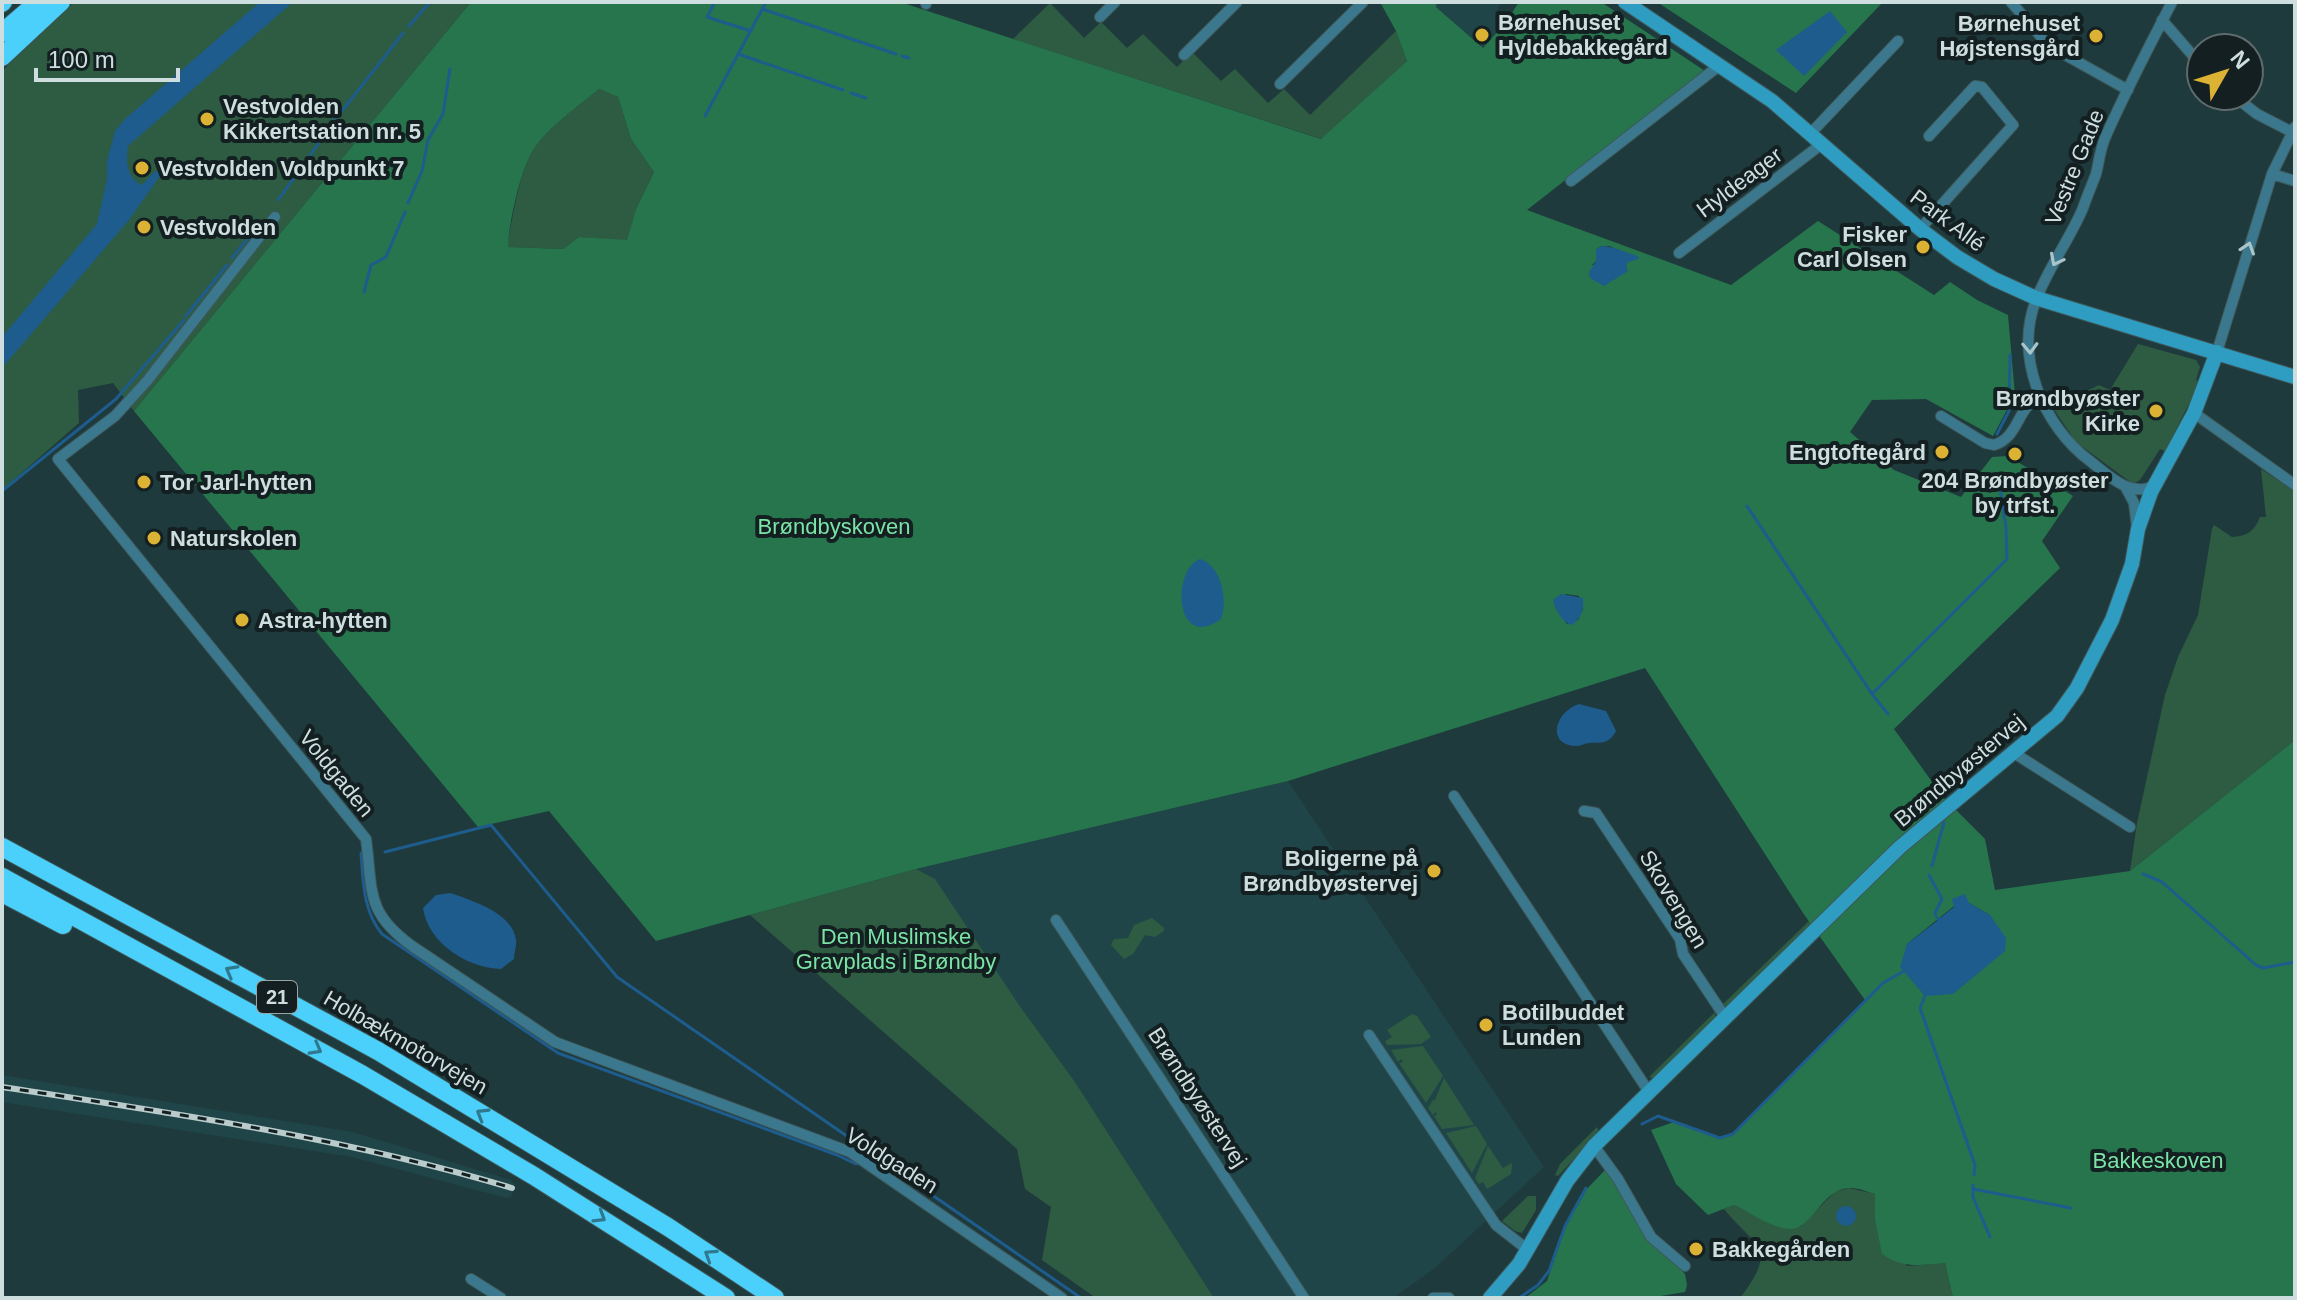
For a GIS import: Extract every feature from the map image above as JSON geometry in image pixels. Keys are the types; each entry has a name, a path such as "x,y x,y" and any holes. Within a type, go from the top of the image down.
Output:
{"highway":[{"path":"2,35 38,2"},
{"path":"2,57 61,2"},
{"path":"2,833 92,886 150,927"},
{"name":"Holbækmotorvejen","path":"2,847 378,1051 668,1227 775,1298"},
{"name":"21","path":"2,877 363,1075 508,1160 726,1298"},
{"path":"2,893 131,960 203,988"}],"street":[{"path":"1100,17 1115,2"},
{"path":"1184,55 1237,2"},
{"path":"1280,84 1363,2"},
{"name":"Park Allé","path":"1625,2 1772,101 1920,229 1957,257 1994,279 2036,298 2295,377"},
{"path":"2011,2 2043,39 2060,52 2128,90"},
{"name":"Vestre Gade","path":"2126,488 2086,459 2055,427 2040,397 2031,365 2031,315 2036,298 2081,211 2096,174 2103,142 2172,2"},
{"path":"2162,20 2185,47"},
{"name":"Hyldeager","path":"1679,253 1817,138 1898,41"},
{"path":"1571,181 1720,65"},
{"path":"1920,229 2013,125 1982,87 1975,86 1929,136"},
{"path":"2254,112 2294,130"},
{"name":"Brøndbyøstervej","path":"1490,1298 1528,1250 1567,1181 1594,1146 1900,847 2057,716 2077,688 2122,594 2132,564 2138,529 2153,486 2194,413 2217,352 2272,174 2294,130"},
{"path":"2272,174 2295,181"},
{"name":"Voldgaden","path":"275,217 147,381 115,416 58,459 366,839 375,904 380,918 391,931 412,946 555,1042 850,1152 1062,1298"},
{"path":"1941,416 1985,443 1994,445 2010,436 2026,406 2040,397"},
{"path":"2194,413 2295,485"},
{"path":"2126,488 2144,491 2153,486"},
{"path":"2126,488 2134,503 2138,529"},
{"path":"2014,753 2130,827"},
{"path":"1454,796 1649,1092"},
{"name":"Skovengen","path":"1584,811 1596,813 1680,939 1683,954 1725,1017"},
{"name":"Brøndbyøstervej","path":"1056,920 1304,1298"},
{"path":"1369,1035 1496,1225 1528,1250"},
{"path":"1594,1146 1618,1179 1651,1237 1685,1266"},
{"path":"471,1279 501,1298"},
{"path":"1433,1298 1449,1298"}],"shaded area":[{"name":"Børnehuset Hyldebakkegård","path":"1437,2 1502,2 1495,13 1506,22 1483,48 1436,7"},
{"path":"1288,781 1544,1167 1434,1269 1393,1298 1214,1298 1075,1082 916,869"},
{"path":"2,1075 353,1132 511,1180 515,1185 511,1197 506,1198 352,1157 2,1102"}],"green space":[{"name":"Vestvolden","path":"74,2 471,2 134,411 113,383 78,390 79,423 2,490 2,71"},
{"name":"Brøndbyskoven","path":"471,2 900,2 1321,139 1407,61 1396,31 1380,2 1437,2 1436,7 1483,48 1519,2 1601,2 1705,71 1527,210 1731,285 1818,221 1934,295 1950,282 2008,315 2015,395 1993,436 1926,399 1872,400 1850,432 1894,470 1961,497 1992,457 2008,456 2073,496 2042,541 2060,568 1894,729 1943,797 1985,839 1995,890 2130,871 2295,740 2295,1298 1953,1298 1945,1263 1905,1264 1882,1254 1875,1219 1875,1194 1854,1188 1841,1189 1806,1222 1791,1229 1769,1223 1734,1205 1708,1215 1676,1184 1651,1130 1674,1122 1720,1138 1733,1134 1865,1000 1803,913 1645,668 1288,781 916,869 656,941 549,811 478,827 134,411","holes":["599,89 618,97 631,139 654,172 636,209 627,240 579,237 563,249 508,247 516,197 529,158 547,133","1609,246 1629,254 1626,266 1592,265 1596,261 1596,250","1566,594 1579,596 1583,609 1578,620 1567,624 1555,607","1969,903 1990,915 1907,944 1954,906"]},
{"path":"1657,2 1883,2 1796,93"},
{"path":"1050,3 1084,38 1101,22 1127,48 1143,34 1177,67 1192,52 1221,81 1235,69 1268,103 1284,89 1310,115 1396,31 1407,61 1322,139 1013,39"},
{"path":"599,89 618,97 631,139 654,172 636,209 627,241 579,237 563,249 507,247 520,183 534,149 555,125"},
{"path":"2138,344 2196,360 2200,367 2196,380 2200,382 2165,451 2160,449 2140,480 2133,484 2076,442 2053,408 2099,385 2110,390"},
{"path":"2261,469 2295,492 2295,740 2130,871 2137,823 2165,695 2178,657 2198,615 2212,529 2214,525 2232,537 2242,536 2252,530 2260,517 2266,517"},
{"path":"1869,863 1871,865 1729,1007 1721,1006"},
{"name":"Den Muslimske Gravplads i Brøndby","path":"916,869 935,879 1021,1008 1075,1082 1214,1298 1096,1298 1042,1260 1051,1207 1025,1189 1017,1149 750,915"},
{"path":"1152,918 1164,931 1155,937 1145,935 1133,954 1124,959 1111,945 1114,939 1128,938 1134,925"},
{"path":"1715,1012 1715,1019 1655,1079 1649,1077"},
{"path":"1412,1014 1417,1016 1431,1037 1421,1044 1387,1045 1385,1041 1392,1037 1387,1030"},
{"path":"1423,1046 1443,1076 1426,1103 1399,1063 1403,1062 1401,1059 1398,1062 1391,1050"},
{"path":"1444,1078 1474,1125 1442,1129 1434,1116 1437,1114 1435,1112 1433,1115 1428,1108 1435,1100"},
{"path":"1476,1126 1487,1144 1472,1173 1446,1133"},
{"path":"1597,1127 1599,1132 1558,1176 1555,1175 1560,1164"},
{"path":"1488,1146 1503,1168 1512,1165 1511,1174 1487,1189 1483,1182 1479,1184 1475,1178"},
{"path":"1608,1167 1635,1217 1685,1274 1685,1292 1648,1298 1525,1298 1547,1281 1565,1226 1580,1196"},
{"path":"1849,1188 1875,1194 1875,1219 1907,1266 1945,1263 1953,1298 1740,1298 1752,1281 1761,1258 1753,1241 1724,1209 1734,1205 1770,1223 1801,1226 1835,1192"},
{"path":"1528,1196 1536,1196 1536,1210 1522,1233 1502,1221"}],"water":[{"path":"260,2 293,2 128,146 128,168 137,182 142,185 155,171 162,173 129,220 2,368 2,337 97,224 115,131"},
{"path":"1830,11 1847,32 1804,76 1776,50"},
{"path":"1601,246 1615,248 1639,259 1628,262 1628,271 1604,286 1590,278 1589,272 1596,261 1596,250"},
{"path":"1200,559 1208,563 1218,576 1224,603 1221,619 1206,626 1194,625 1186,617 1182,606 1185,578 1191,566"},
{"path":"1561,594 1583,598 1581,614 1571,625 1559,615 1553,600"},
{"path":"1579,704 1606,711 1616,731 1610,739 1577,746 1561,741 1557,735 1559,721 1570,708"},
{"path":"450,893 490,909 507,922 516,940 514,959 501,969 488,968 463,958 441,942 426,921 423,908 436,895"},
{"path":"1965,894 1969,903 1990,915 2006,938 2005,951 1953,994 1925,996 1900,967 1907,944 1937,921 1936,916 1940,918 1954,907 1952,899"},
{"path":"1846,1206 1853,1209 1856,1216 1853,1223 1846,1226 1839,1223 1836,1216 1839,1209"}],"waterway":[{"path":"409,26 430,2"},
{"path":"715,2 707,17 751,31"},
{"path":"705,116 766,2"},
{"path":"762,9 896,54"},
{"path":"342,111 403,33"},
{"path":"738,54 843,90"},
{"path":"902,56 909,58"},
{"path":"408,203 422,171 428,140 443,114 450,69"},
{"path":"851,93 866,98"},
{"path":"278,200 336,119"},
{"path":"364,292 371,265 386,257 405,212"},
{"path":"232,258 249,237"},
{"path":"186,316 227,265"},
{"path":"2,491 116,399 184,320"},
{"path":"1997,434 2009,411 2010,355"},
{"path":"1872,694 2007,559 2006,527 1998,476"},
{"path":"1747,506 1888,714"},
{"path":"1932,866 1944,822"},
{"path":"385,852 491,825 617,977 1081,1298"},
{"path":"361,853 368,906 382,934 558,1053 856,1164"},
{"path":"2143,874 2162,882 2256,965 2263,968 2295,962"},
{"path":"1929,875 1942,899 1936,916"},
{"path":"1642,1124 1658,1116 1720,1138 1733,1134 1883,983 1904,971"},
{"path":"1925,996 1920,1008 1975,1165 1974,1175"},
{"path":"1973,1185 1973,1197 1990,1237"},
{"path":"1519,1298 1538,1285 1549,1271 1565,1226 1586,1188"},
{"path":"1973,1189 2071,1208"}],"railway":[{"path":"2,1087 195,1117 323,1141 512,1188"}],"place":[{"name":"Børnehuset Hyldebakkegård","path":"1482,35"},
{"name":"Børnehuset Højstensgård","path":"2096,36"},
{"name":"Vestvolden Kikkertstation nr. 5","path":"207,119"},
{"name":"Vestvolden Voldpunkt 7","path":"142,168"},
{"name":"Vestvolden","path":"144,227"},
{"name":"Fisker Carl Olsen","path":"1923,247"},
{"name":"Brøndbyøster Kirke","path":"2156,411"},
{"name":"Engtoftegård","path":"1942,452"},
{"name":"204 Brøndbyøster by trfst.","path":"2015,454"},
{"name":"Tor Jarl-hytten","path":"144,482"},
{"name":"Naturskolen","path":"154,538"},
{"name":"Astra-hytten","path":"242,620"},
{"name":"Boligerne på Brøndbyøstervej","path":"1434,871"},
{"name":"Botilbuddet Lunden","path":"1486,1025"},
{"name":"Bakkegården","path":"1696,1249"}],"park label":[{"name":"Bakkeskoven","path":"2158,1160"}]}
